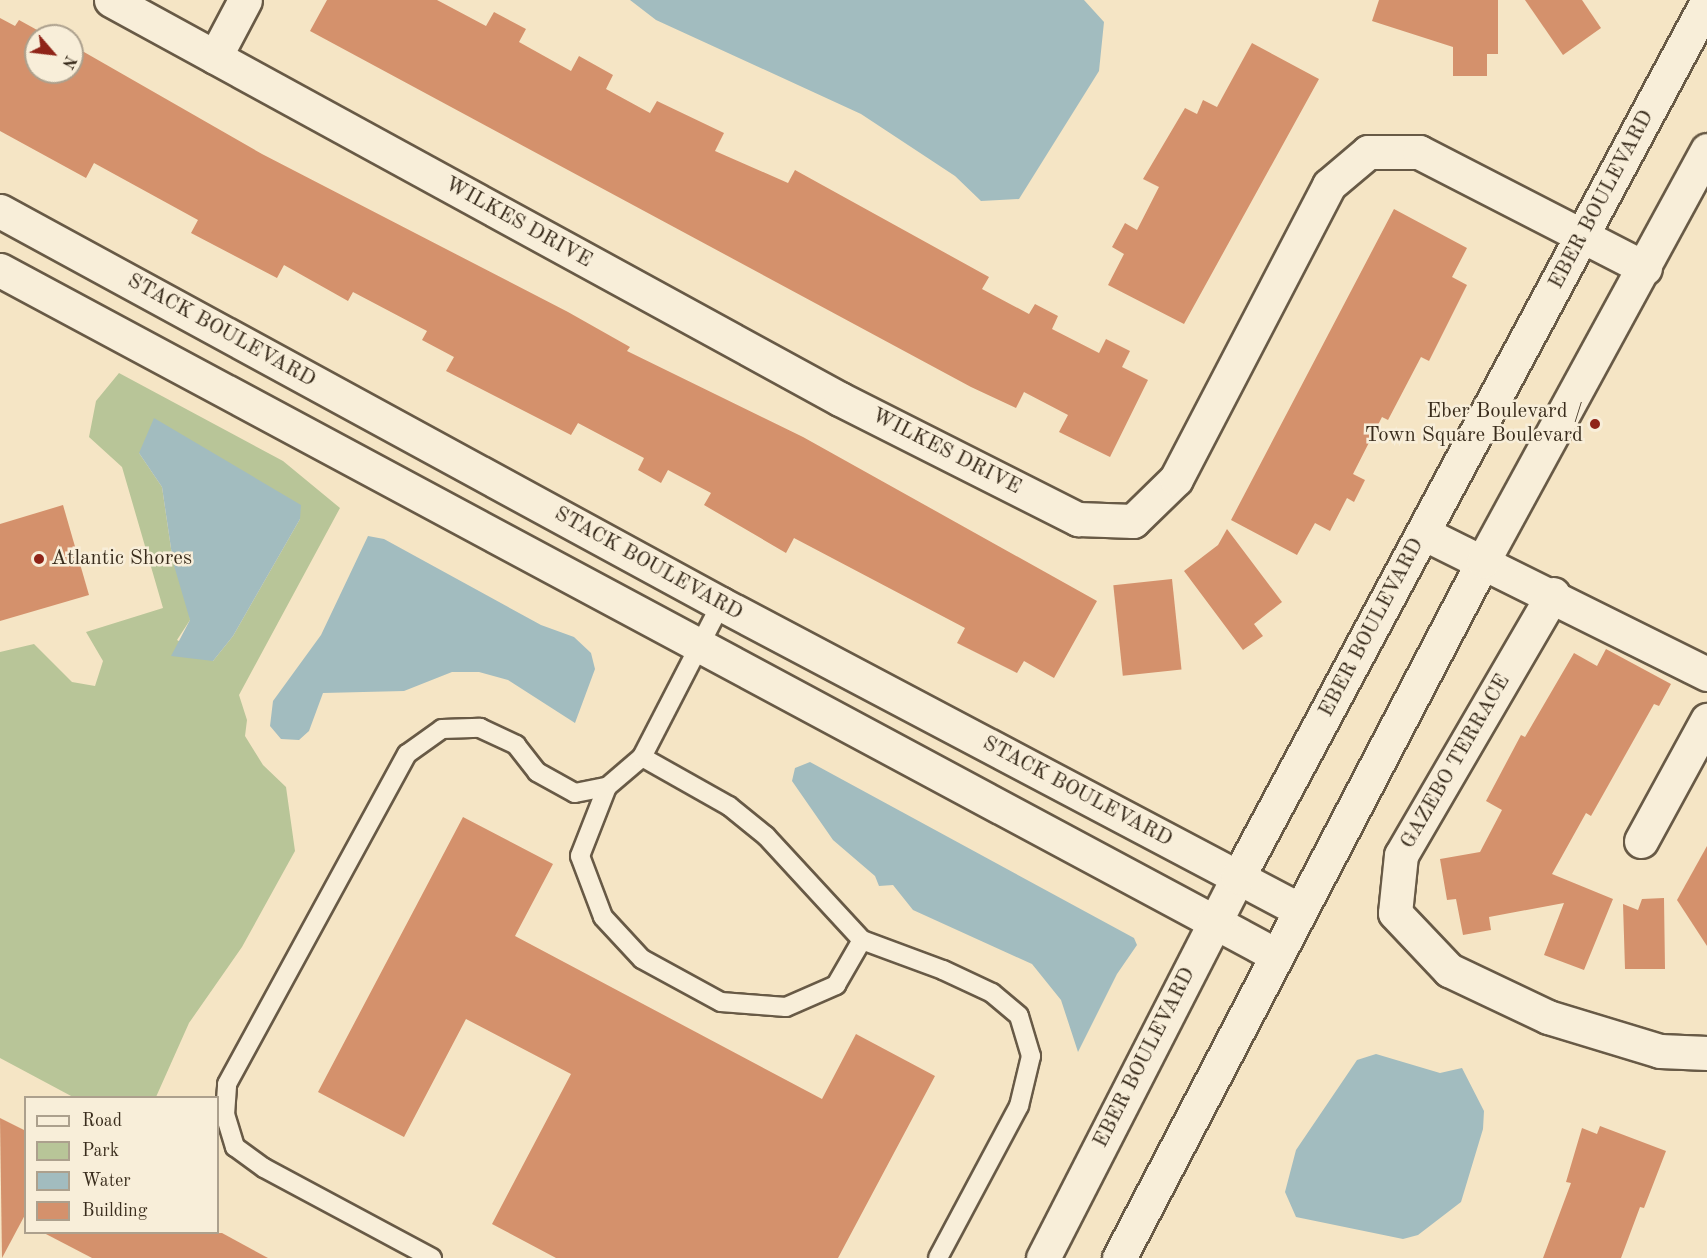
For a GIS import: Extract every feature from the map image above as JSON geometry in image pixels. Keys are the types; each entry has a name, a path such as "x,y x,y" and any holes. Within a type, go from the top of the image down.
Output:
{"street":[{"name":"WILKES DRIVE","path":"111,0 840,399 1078,519 1133,521 1176,480 1329,185 1368,152 1419,152 1584,234 1645,268"},
{"path":"215,57 245,0"},
{"name":"EBER BOULEVARD","path":"1043,1258 1238,877 1707,2"},
{"path":"1119,1258 1483,561 1645,268 1707,150"},
{"name":"STACK BOULEVARD","path":"0,211 721,604 1300,910"},
{"path":"0,270 1276,955"},
{"path":"1423,533 1553,594 1707,674"},
{"name":"GAZEBO TERRACE","path":"1553,594 1401,855 1395,913 1449,970 1548,1017 1660,1051 1707,1053"},
{"path":"1641,841 1707,720"}],"lane":[{"path":"721,604 642,757 608,787 580,856 603,917 642,959 721,1002 786,1007 836,985 862,940"},
{"path":"432,1258 264,1168 235,1146 225,1115 227,1084 407,754 442,729 480,728 516,745 537,772 574,793 608,787"},
{"path":"642,757 729,806 766,836 862,940 943,970 992,993 1019,1016 1030,1056 1019,1106 938,1258"}],"green space":[{"path":"119,373 283,461 340,508 239,695 247,720 245,736 263,765 286,787 295,851 242,947 189,1023 156,1096 71,1096 0,1058 0,652 34,644 72,682 95,686 103,661 86,632 163,608 122,467 89,437 96,401","holes":["139,453 300,519 233,636 213,661 177,640 190,620 189,604 173,562 162,487"]}],"water":[{"path":"630,0 1084,0 1104,22 1099,71 1019,199 981,201 955,176 861,114 656,20"},
{"path":"154,418 301,505 300,519 233,636 213,661 171,656 190,620 173,562 162,487 139,453"},
{"path":"368,536 384,539 541,625 574,637 591,653 595,669 575,723 508,680 479,672 452,672 404,691 323,693 309,731 299,740 281,739 270,726 273,701 321,635"},
{"path":"810,762 1134,938 1137,945 1117,974 1078,1052 1061,1000 1032,964 913,910 893,885 879,886 875,876 833,840 792,781 795,768"},
{"path":"1376,1054 1440,1073 1462,1068 1484,1111 1483,1129 1461,1202 1418,1235 1403,1239 1296,1217 1285,1192 1296,1150 1357,1060"}],"building":[{"path":"327,0 437,0 486,26 494,12 526,29 519,42 571,71 579,56 613,75 606,89 650,113 657,101 724,133 715,151 788,183 795,170 989,277 982,289 1029,314 1035,304 1058,316 1052,329 1099,353 1106,339 1130,351 1122,367 1148,380 1110,457 1059,432 1068,415 1024,392 1016,408 971,387 310,31"},
{"path":"1379,0 1498,0 1498,54 1487,54 1487,76 1453,76 1453,47 1372,21"},
{"path":"1525,0 1582,0 1601,28 1563,55"},
{"path":"0,18 15,26 19,20 26,24 24,24 24,84 84,84 84,52 262,154 568,312 630,347 627,351 803,437 1097,601 1054,678 1024,661 1017,673 957,643 965,628 794,538 786,553 704,505 711,493 668,470 661,483 638,470 644,458 578,423 571,435 446,371 454,357 422,340 427,331 353,292 348,301 284,265 277,278 191,233 198,220 94,163 86,178 0,131"},
{"path":"1252,43 1319,79 1184,324 1108,285 1124,254 1112,247 1125,223 1137,230 1159,187 1143,179 1185,108 1197,114 1203,100 1217,107"},
{"path":"1394,209 1467,248 1452,277 1467,285 1429,361 1421,357 1388,420 1382,417 1353,474 1365,480 1354,502 1347,498 1330,531 1315,523 1297,555 1231,520"},
{"name":"Atlantic Shores","path":"63,505 89,595 0,621 0,524"},
{"path":"1227,529 1282,602 1254,624 1263,636 1243,650 1184,571 1218,545"},
{"path":"1172,579 1182,670 1123,676 1113,585"},
{"path":"1606,649 1671,684 1659,706 1654,704 1591,816 1586,813 1552,874 1613,899 1584,970 1544,955 1564,903 1489,917 1491,930 1463,935 1456,899 1447,900 1440,859 1480,852 1502,810 1486,801 1521,735 1525,737 1574,653 1597,666"},
{"path":"463,817 553,864 515,936 822,1099 856,1034 935,1076 838,1258 556,1258 492,1224 571,1074 466,1019 404,1137 318,1092"},
{"path":"1707,846 1707,946 1677,900"},
{"path":"1664,898 1665,969 1625,969 1623,904 1638,910 1642,899"},
{"path":"0,1118 24,1130 24,1217 2,1258"},
{"path":"1600,1126 1666,1151 1644,1208 1640,1207 1621,1258 1543,1258 1571,1183 1566,1182 1582,1128 1597,1134"},
{"path":"222,1233 268,1258 92,1258 46,1234"}],"place":[{"name":"Eber Boulevard / Town Square Boulevard","path":"1595,424"},
{"name":"Atlantic Shores","path":"39,559"}]}
